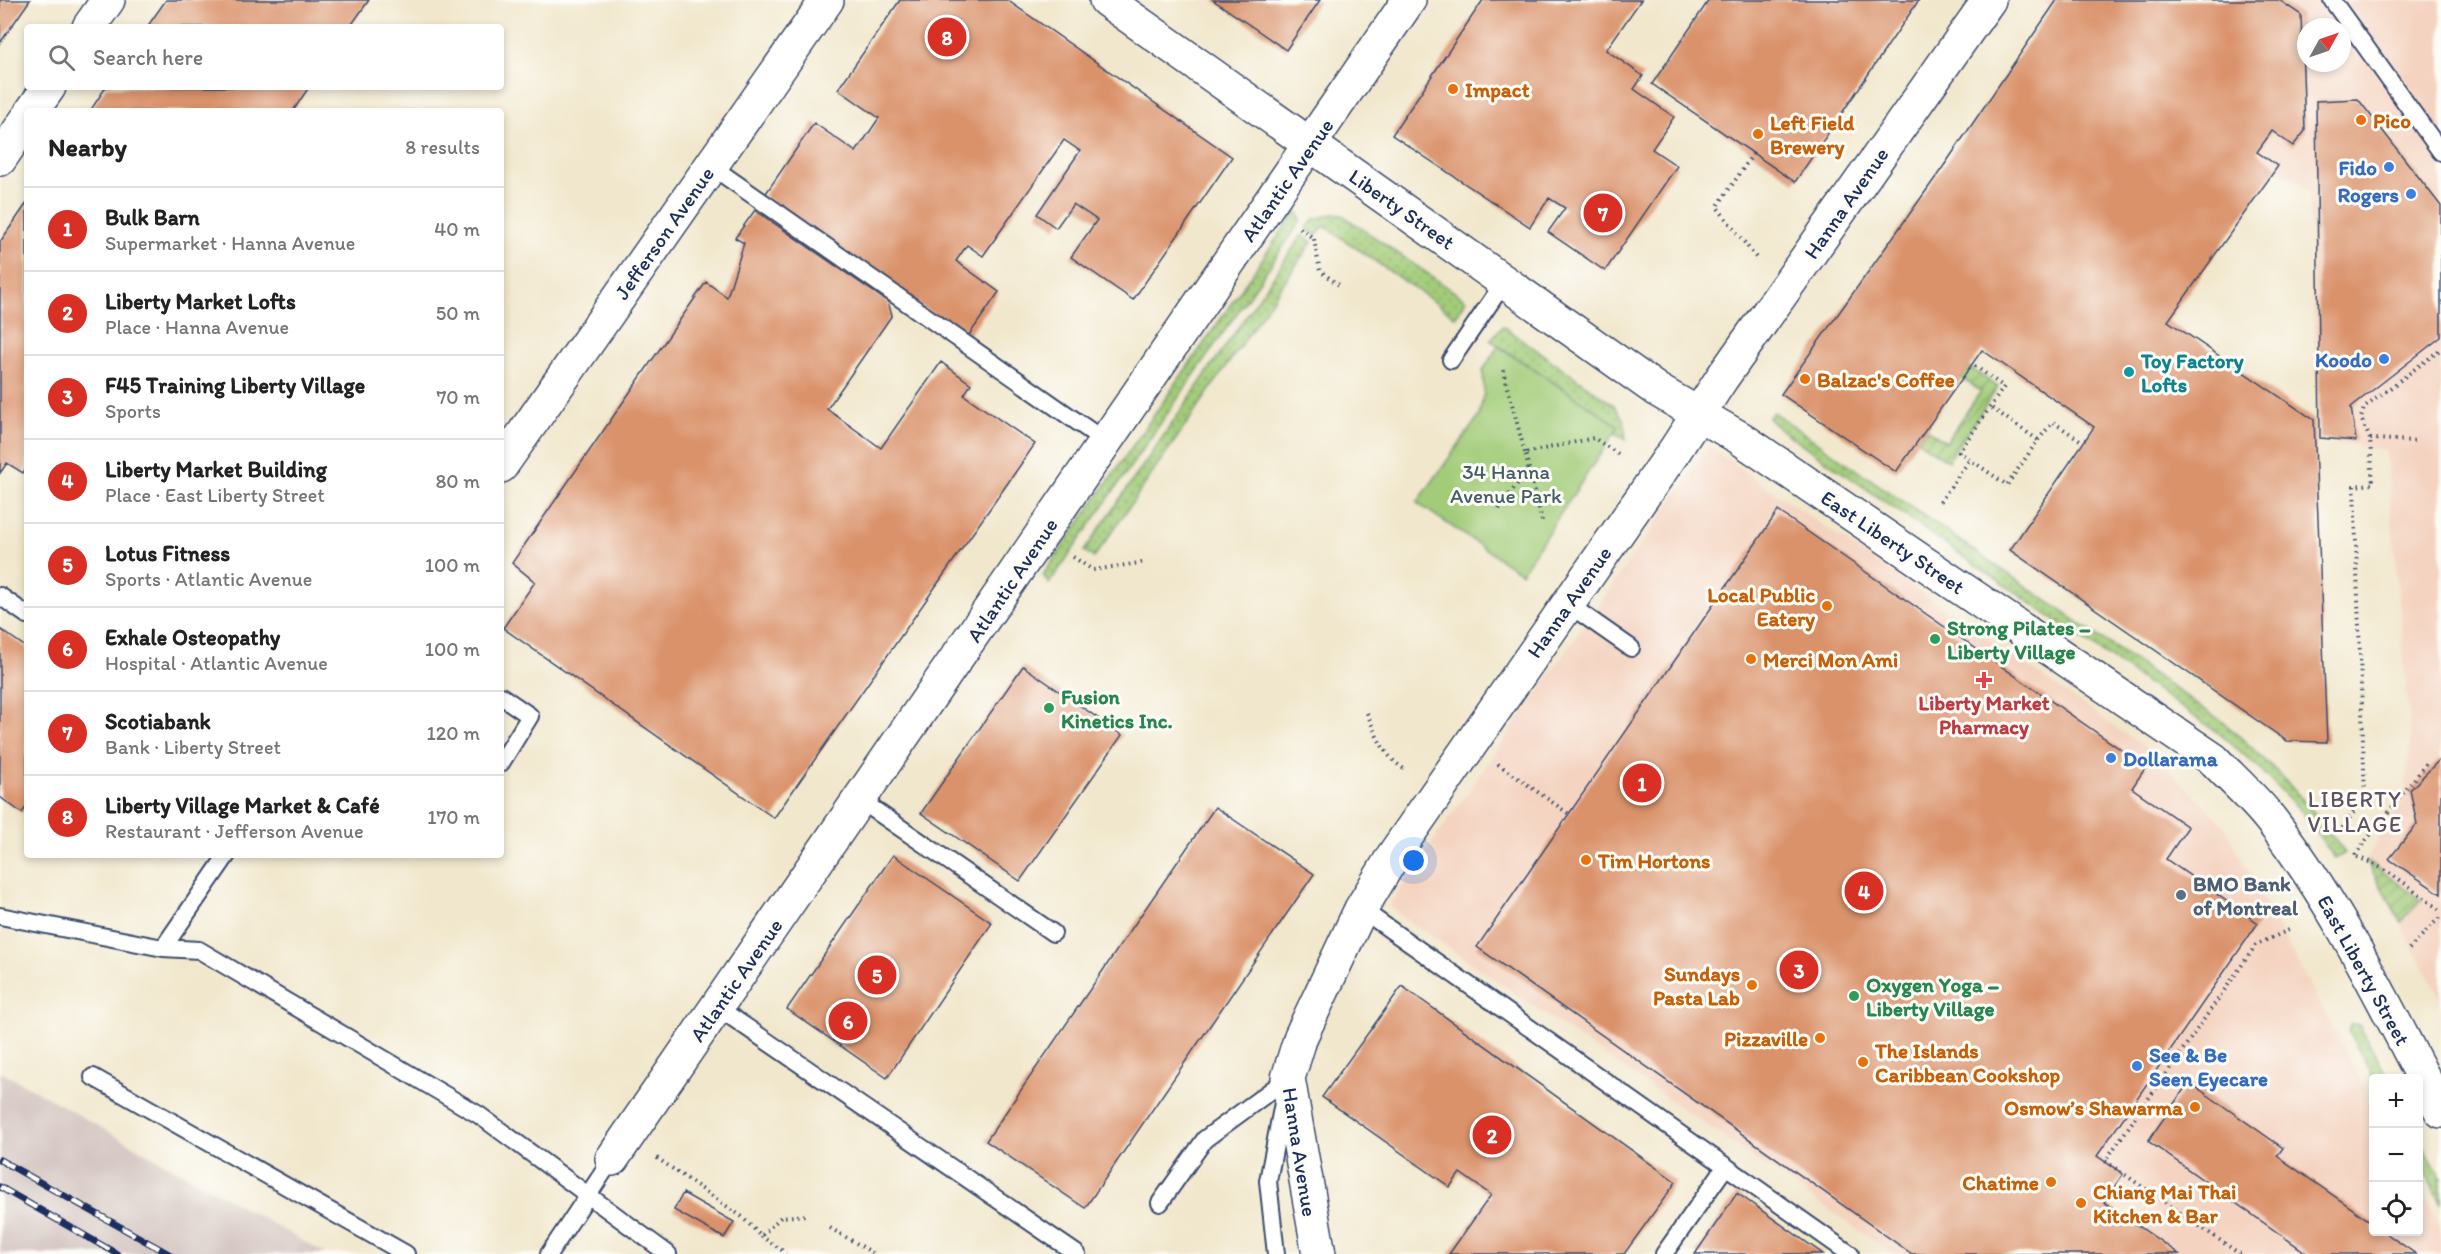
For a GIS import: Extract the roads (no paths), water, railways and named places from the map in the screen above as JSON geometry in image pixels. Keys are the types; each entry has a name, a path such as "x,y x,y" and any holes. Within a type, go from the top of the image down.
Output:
{"street":[{"path":"91,24 108,0"},
{"name":"Jefferson Avenue","path":"504,462 827,0"},
{"name":"Liberty Street","path":"1106,0 1312,143 1352,175 1657,390 1699,413"},
{"name":"Atlantic Avenue","path":"612,1159 1409,0"},
{"name":"Hanna Avenue","path":"1319,1254 1288,1078 1301,1036 1361,909 1393,856 1699,413 1989,0"},
{"path":"34,108 47,90"},
{"path":"0,159 24,123"},
{"name":"East Liberty Street","path":"1699,413 2214,760 2269,817 2302,861 2341,925 2441,1111"}],"lane":[{"path":"2332,0 2441,152"},
{"path":"711,166 1106,442"},
{"path":"1450,360 1504,281"},
{"path":"0,596 24,613"},
{"path":"1568,604 1631,648"},
{"path":"504,698 530,716 504,758"},
{"path":"860,800 1053,933"},
{"path":"163,948 225,858"},
{"path":"1361,909 1851,1254"},
{"path":"0,916 163,948 199,950 479,1115 668,1254"},
{"path":"717,1007 1077,1254"},
{"path":"93,1077 406,1254"},
{"path":"1160,1203 1205,1138 1288,1078"},
{"path":"1276,1254 1268,1181 1288,1078"},
{"path":"549,1254 612,1159"},
{"path":"1664,1254 1726,1166"}],"railway":[{"path":"0,1160 169,1254"},
{"path":"0,1187 117,1254"}],"place":[{"name":"Liberty Village Market & Café","path":"947,37"},
{"name":"Impact","path":"1453,89"},
{"name":"Pico","path":"2361,120"},
{"name":"Left Field Brewery","path":"1758,134"},
{"name":"Fido","path":"2389,167"},
{"name":"Rogers","path":"2411,194"},
{"name":"Scotiabank","path":"1603,213"},
{"name":"Koodo","path":"2384,359"},
{"name":"Toy Factory Lofts","path":"2129,372"},
{"name":"Balzac's Coffee","path":"1805,379"},
{"name":"Local Public Eatery","path":"1827,606"},
{"name":"Strong Pilates – Liberty Village","path":"1935,639"},
{"name":"Merci Mon Ami","path":"1751,659"},
{"name":"Liberty Market Pharmacy","path":"1984,680"},
{"name":"Fusion Kinetics Inc.","path":"1049,708"},
{"name":"Dollarama","path":"2111,758"},
{"name":"Bulk Barn","path":"1642,783"},
{"name":"Tim Hortons","path":"1586,860"},
{"name":"Liberty Market Building","path":"1864,891"},
{"name":"BMO Bank of Montreal","path":"2181,895"},
{"name":"F45 Training Liberty Village","path":"1799,970"},
{"name":"Lotus Fitness","path":"877,975"},
{"name":"Sundays Pasta Lab","path":"1752,985"},
{"name":"Oxygen Yoga – Liberty Village","path":"1854,996"},
{"name":"Exhale Osteopathy","path":"848,1021"},
{"name":"Pizzaville","path":"1820,1038"},
{"name":"The Islands Caribbean Cookshop","path":"1863,1062"},
{"name":"See & Be Seen Eyecare","path":"2137,1066"},
{"name":"Osmow’s Shawarma","path":"2195,1107"},
{"name":"Liberty Market Lofts","path":"1492,1135"},
{"name":"Chatime","path":"2051,1182"},
{"name":"Chiang Mai Thai Kitchen & Bar","path":"2081,1203"}],"district":[{"name":"LIBERTY VILLAGE","path":"2355,812"}],"park label":[{"name":"34 Hanna Avenue Park","path":"1506,483"}]}
